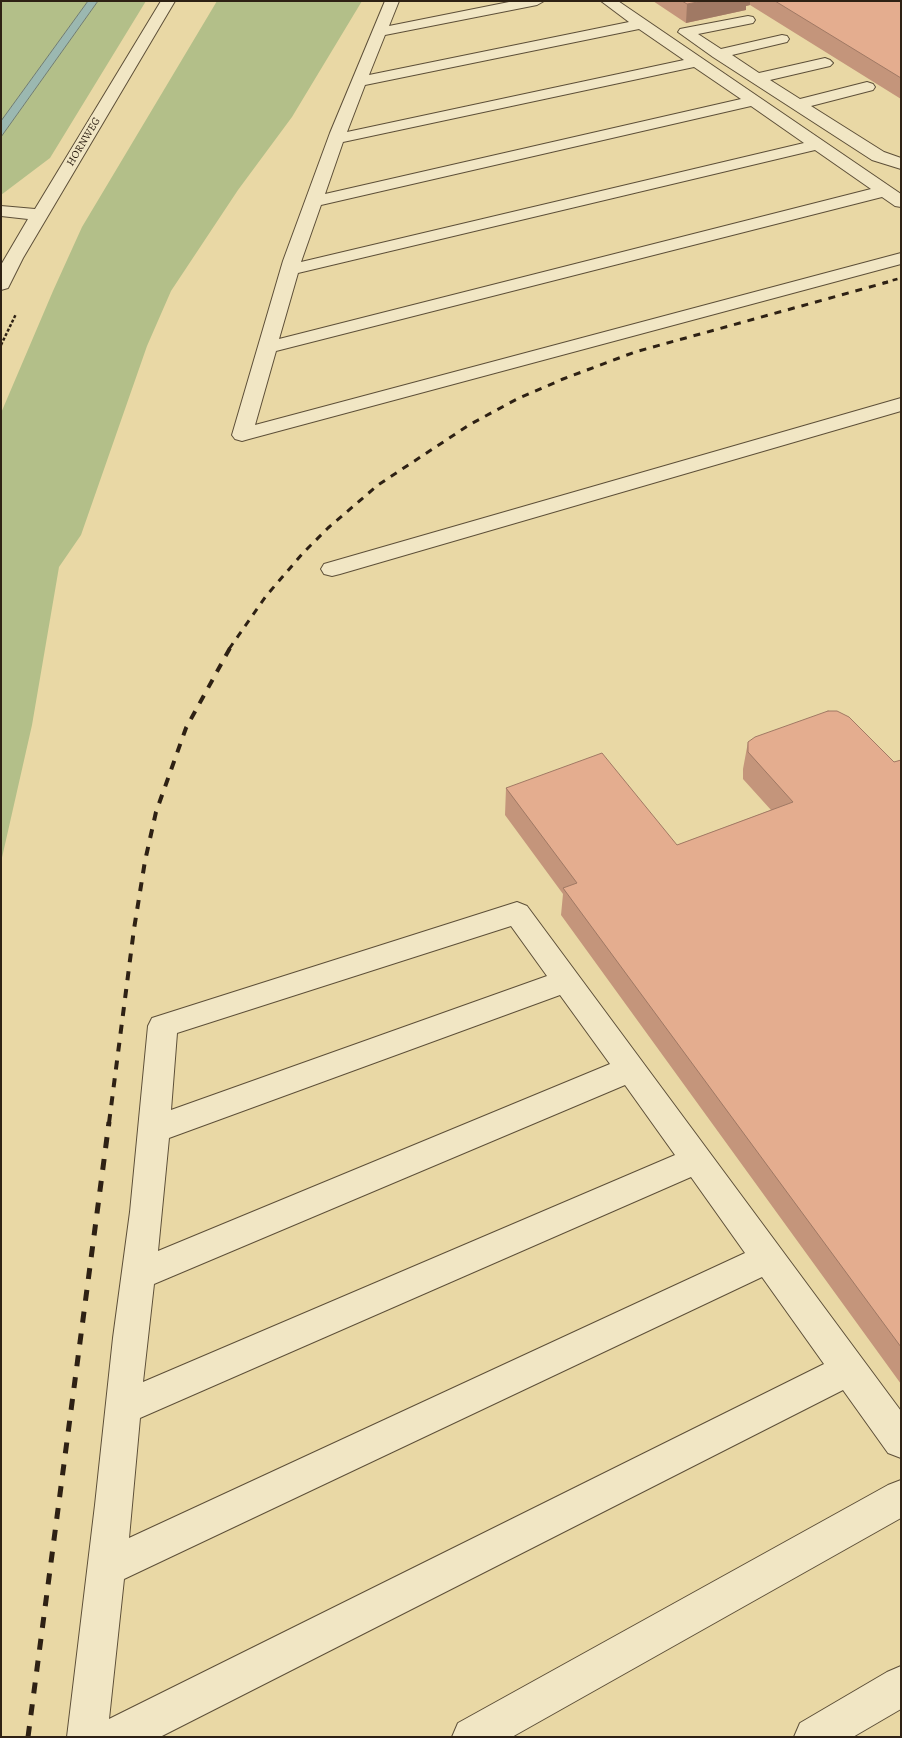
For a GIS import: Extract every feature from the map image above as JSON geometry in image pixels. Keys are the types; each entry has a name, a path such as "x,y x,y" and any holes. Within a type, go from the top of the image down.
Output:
{"street":[{"name":"HORNWEG","path":"1,284 14,258 168,1"},
{"path":"392,1 336,139 289,270 242,435 901,258"},
{"path":"379,32 537,1"},
{"path":"608,1 901,202"},
{"path":"685,32 748,20"},
{"path":"669,22 878,156 901,164"},
{"path":"359,82 642,24"},
{"path":"718,54 782,39"},
{"path":"336,139 696,62"},
{"path":"756,78 825,63"},
{"path":"798,104 867,87"},
{"path":"313,202 754,101"},
{"path":"289,270 817,145"},
{"path":"266,348 884,191"},
{"path":"1,210 40,215"},
{"path":"880,264 900,278"},
{"path":"332,569 901,404"},
{"path":"87,1737 146,1212 163,1026 517,913 901,1441"},
{"path":"153,1130 568,981"},
{"path":"138,1275 631,1069"},
{"path":"123,1408 697,1160"},
{"path":"106,1568 768,1258"},
{"path":"117,1737 849,1369"},
{"path":"472,1737 901,1498"},
{"path":"814,1737 901,1686"}],"green space":[{"path":"1,1 88,1 1,121"},
{"path":"98,1 146,1 50,158 1,195 1,137"},
{"path":"217,1 362,1 292,117 238,190 171,291 147,346 81,535 59,567 32,725 1,862 1,413 82,227"}],"water":[{"path":"88,1 98,1 1,137 1,121"}],"building":[{"path":"682,1 703,1 687,4"},
{"path":"775,1 901,1 901,78"},
{"path":"828,711 837,711 849,717 894,762 901,760 901,1347 563,888 577,883 506,788 602,753 677,845 793,802 748,752 748,742 755,737"}],"railway":[{"path":"883,283 901,278"},
{"path":"229,649 266,596 303,553 328,528 378,485 469,425 517,399 563,379 635,352 888,282"},
{"path":"109,1123 134,929 145,861 156,812 186,728 230,648"},
{"path":"28,1737 109,1122"}]}
